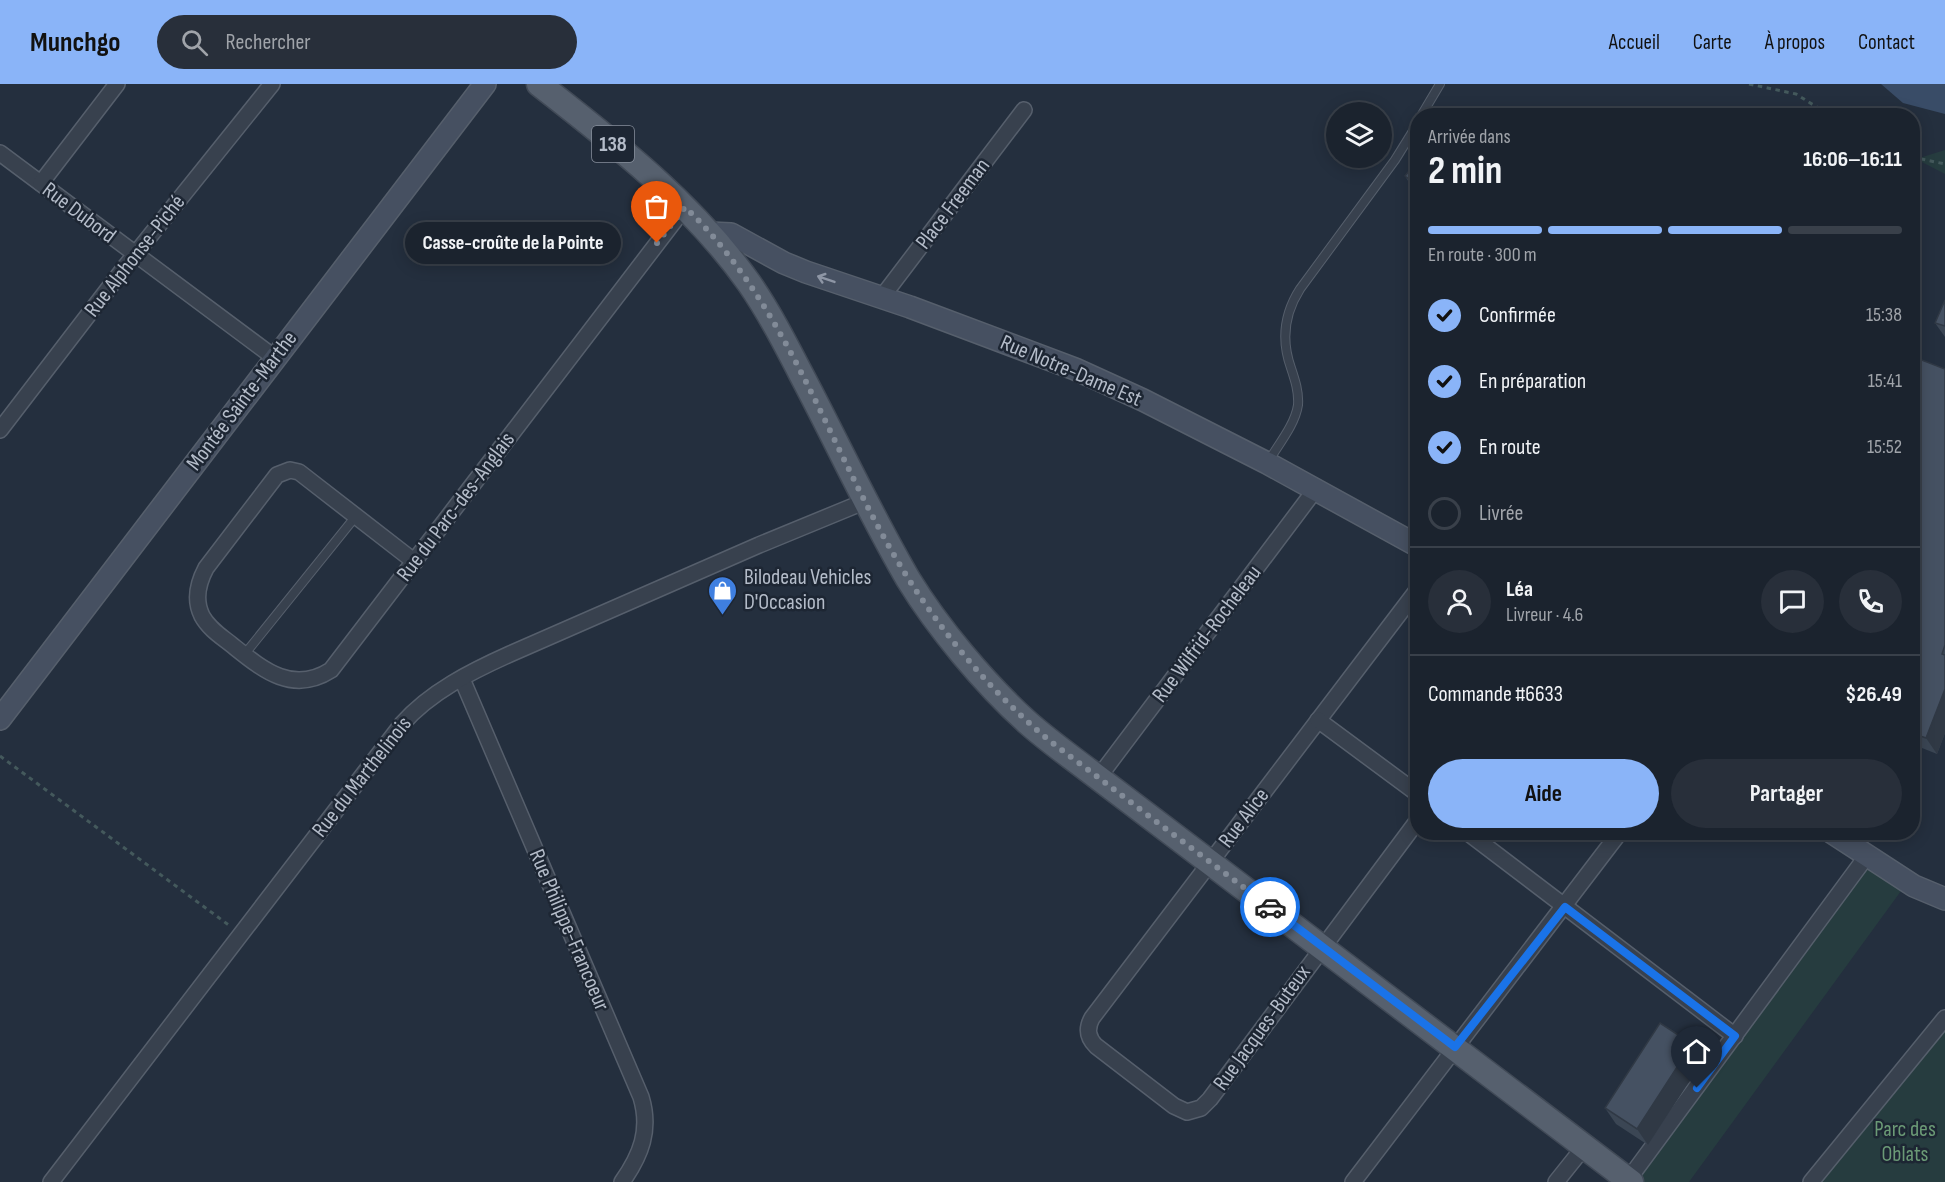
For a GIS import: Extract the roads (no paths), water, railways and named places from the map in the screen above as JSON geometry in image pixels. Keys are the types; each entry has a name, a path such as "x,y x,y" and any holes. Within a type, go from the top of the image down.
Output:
{"main road":[{"name":"138","path":"539,84 685,207 736,266 766,310 812,393 909,580 931,613 967,658 1026,721 1629,1181"}],"street":[{"path":"41,183 117,84"},
{"name":"Rue Alphonse-Piché","path":"0,430 135,255 272,84"},
{"name":"Montée Sainte-Marthe","path":"0,719 485,84"},
{"name":"Place Freeman","path":"882,297 1024,110"},
{"name":"Rue Dubord","path":"0,153 275,358"},
{"name":"Rue du Parc-des-Anglais","path":"356,516 299,472 290,470 281,472 206,567 199,581 198,599 206,622 244,655 276,676 303,680 323,676 331,670 685,207"},
{"name":"Rue Notre-Dame Est","path":"709,233 731,234 784,262 1076,369 1267,463 1410,542"},
{"name":"Rue Wilfrid-Rocheleau","path":"1098,778 1315,490"},
{"name":"Rue du Marthelinois","path":"51,1182 402,724 423,704 462,679 510,654 759,545 866,501"},
{"path":"356,516 415,562"},
{"name":"Rue Alice","path":"1187,1112 1169,1103 1096,1046 1090,1039 1088,1028 1092,1018 1410,599"},
{"name":"Rue Philippe-Francoeur","path":"462,679 641,1097 645,1135 638,1157 622,1182"},
{"path":"1318,720 1410,788"},
{"name":"Rue Jacques-Buteux","path":"1187,1112 1195,1111 1210,1099 1410,830"},
{"path":"1477,840 1735,1036"},
{"path":"1353,1182 1614,840"},
{"path":"1843,840 1914,886 1945,899"},
{"path":"1629,1181 1866,857"},
{"path":"1811,1182 1945,1018"},
{"path":"1556,1182 1584,1147"}],"lane":[{"path":"1426,108 1440,84"},
{"path":"1267,463 1294,418 1298,404 1297,390 1285,344 1285,324 1291,304 1410,136"},
{"path":"244,655 356,516"}],"water":[{"path":"1881,84 1945,84 1945,114 1903,103"}],"place":[{"name":"Casse-croûte de la Pointe","path":"657,243"},
{"name":"Bilodeau Vehicles D'Occasion","path":"723,616"}],"park label":[{"name":"Parc des Oblats","path":"1905,1142"}]}
